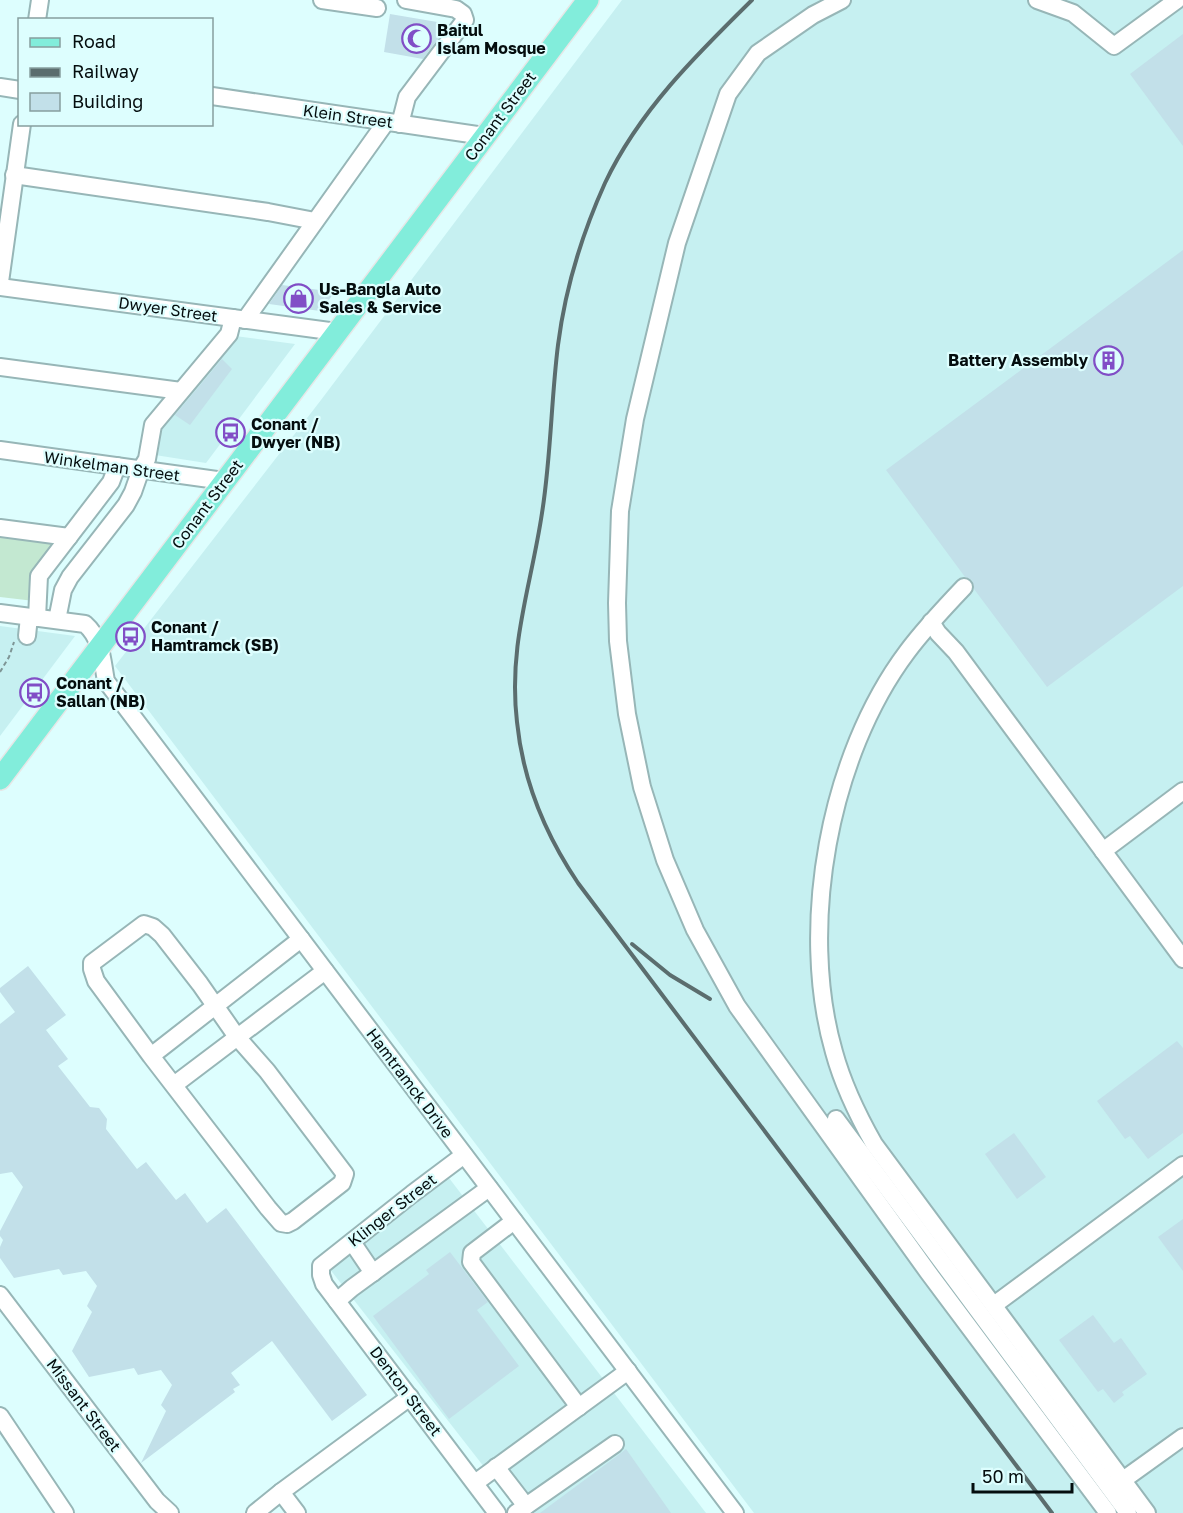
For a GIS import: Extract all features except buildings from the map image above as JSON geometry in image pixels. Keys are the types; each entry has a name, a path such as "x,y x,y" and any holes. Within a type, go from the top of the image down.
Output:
{"main road":[{"name":"Conant Street","path":"0,779 588,0"}],"street":[{"path":"37,18 40,0"},
{"path":"322,0 377,8"},
{"path":"57,620 63,590 70,577 126,505 133,492 147,459 153,425 230,334 239,319 393,123 407,97 465,20 463,14 456,9 406,0"},
{"path":"842,0 813,15 758,53 728,94 677,243 634,419 621,502 617,603 619,650 627,714 642,787 665,860 694,930 737,1006 928,1272 1108,1513"},
{"path":"1037,0 1073,13 1114,46 1177,0"},
{"path":"0,87 18,90"},
{"name":"Klein Street","path":"213,96 484,136"},
{"path":"0,282 21,126"},
{"path":"15,176 268,212 315,221"},
{"name":"Dwyer Street","path":"0,287 337,332"},
{"path":"0,367 182,391"},
{"name":"Winkelman Street","path":"0,450 224,481"},
{"path":"21,635 33,617 39,576 111,482 117,466"},
{"path":"0,528 69,537"},
{"path":"964,587 906,653 884,688 865,725 837,803 828,844 819,926 820,968 833,1050 849,1097 874,1144 1147,1513"},
{"path":"0,613 84,624 94,633 99,647"},
{"path":"931,622 956,652 1183,959"},
{"name":"Hamtramck Drive","path":"99,647 106,681 735,1513"},
{"path":"1103,850 1183,791"},
{"path":"144,924 153,927 200,984 214,1006 267,1071 345,1174 342,1183 287,1224 281,1223 152,1056 96,981 92,963 137,927 144,924"},
{"path":"152,1056 301,939"},
{"path":"174,1085 325,971"},
{"path":"836,1119 1128,1513"},
{"name":"Klinger Street","path":"321,1266 464,1155"},
{"path":"994,1305 1183,1165"},
{"path":"337,1301 489,1188"},
{"path":"514,1221 472,1253 471,1262 579,1407"},
{"path":"352,1242 373,1273"},
{"name":"Denton Street","path":"321,1266 324,1284 498,1513"},
{"name":"Missant Street","path":"0,1295 158,1501 170,1513"},
{"path":"475,1483 628,1371"},
{"path":"255,1513 410,1397"},
{"path":"0,1416 65,1513"},
{"path":"1123,1480 1183,1437"},
{"path":"496,1467 521,1510 615,1444"},
{"path":"281,1492 297,1513"}],"path":[{"path":"0,672 21,635"}],"shaded area":[{"path":"622,0 1183,0 1183,1513 754,1513 115,666 321,400"},
{"path":"235,336 295,344 206,463 155,455 157,426"},
{"path":"0,626 75,636 0,736"},
{"path":"449,1178 706,1513 520,1513 329,1268"}],"green space":[{"path":"0,534 60,542 44,575 43,602 0,597"}],"railway":[{"path":"752,0 670,85 634,132 605,183 576,262 561,324 545,492 518,642 515,694 524,766 537,807 555,846 578,883 1052,1513"},
{"path":"632,944 670,975 710,999"}],"place":[{"name":"Baitul Islam Mosque","path":"416,39"},
{"name":"Us-Bangla Auto Sales & Service","path":"298,298"},
{"name":"Battery Assembly","path":"1109,360"},
{"name":"Conant / Dwyer (NB)","path":"230,433"},
{"name":"Conant / Hamtramck (SB)","path":"130,636"},
{"name":"Conant / Sallan (NB)","path":"35,692"}]}
